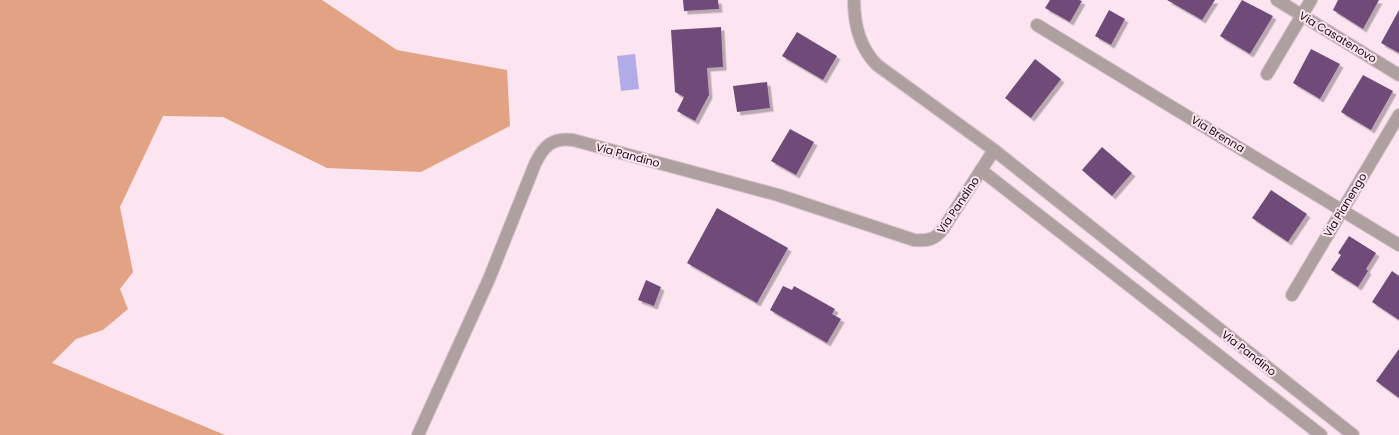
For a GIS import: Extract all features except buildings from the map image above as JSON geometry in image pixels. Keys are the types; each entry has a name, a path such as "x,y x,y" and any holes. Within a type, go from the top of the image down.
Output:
{"street":[{"path":"854,0 854,9 860,38 871,59 877,65 994,150"},
{"name":"Via Casatenovo","path":"1278,0 1399,75"},
{"path":"1267,74 1310,0"},
{"name":"Via Brenna","path":"1037,24 1399,244"},
{"name":"Via Pianengo","path":"1292,295 1399,115"},
{"name":"Via Pandino","path":"418,435 490,279 540,152 551,142 566,139 778,195 914,240 922,241 933,239 940,233 994,150 1353,435"},
{"name":"Via Pandino","path":"982,170 1320,435"}],"shaded area":[{"path":"0,0 322,0 397,50 507,70 510,126 421,172 327,168 223,117 163,116 120,207 133,272 120,289 128,309 103,330 76,339 52,363 225,435 0,435"},
{"path":"635,54 639,89 621,91 617,56"}]}
